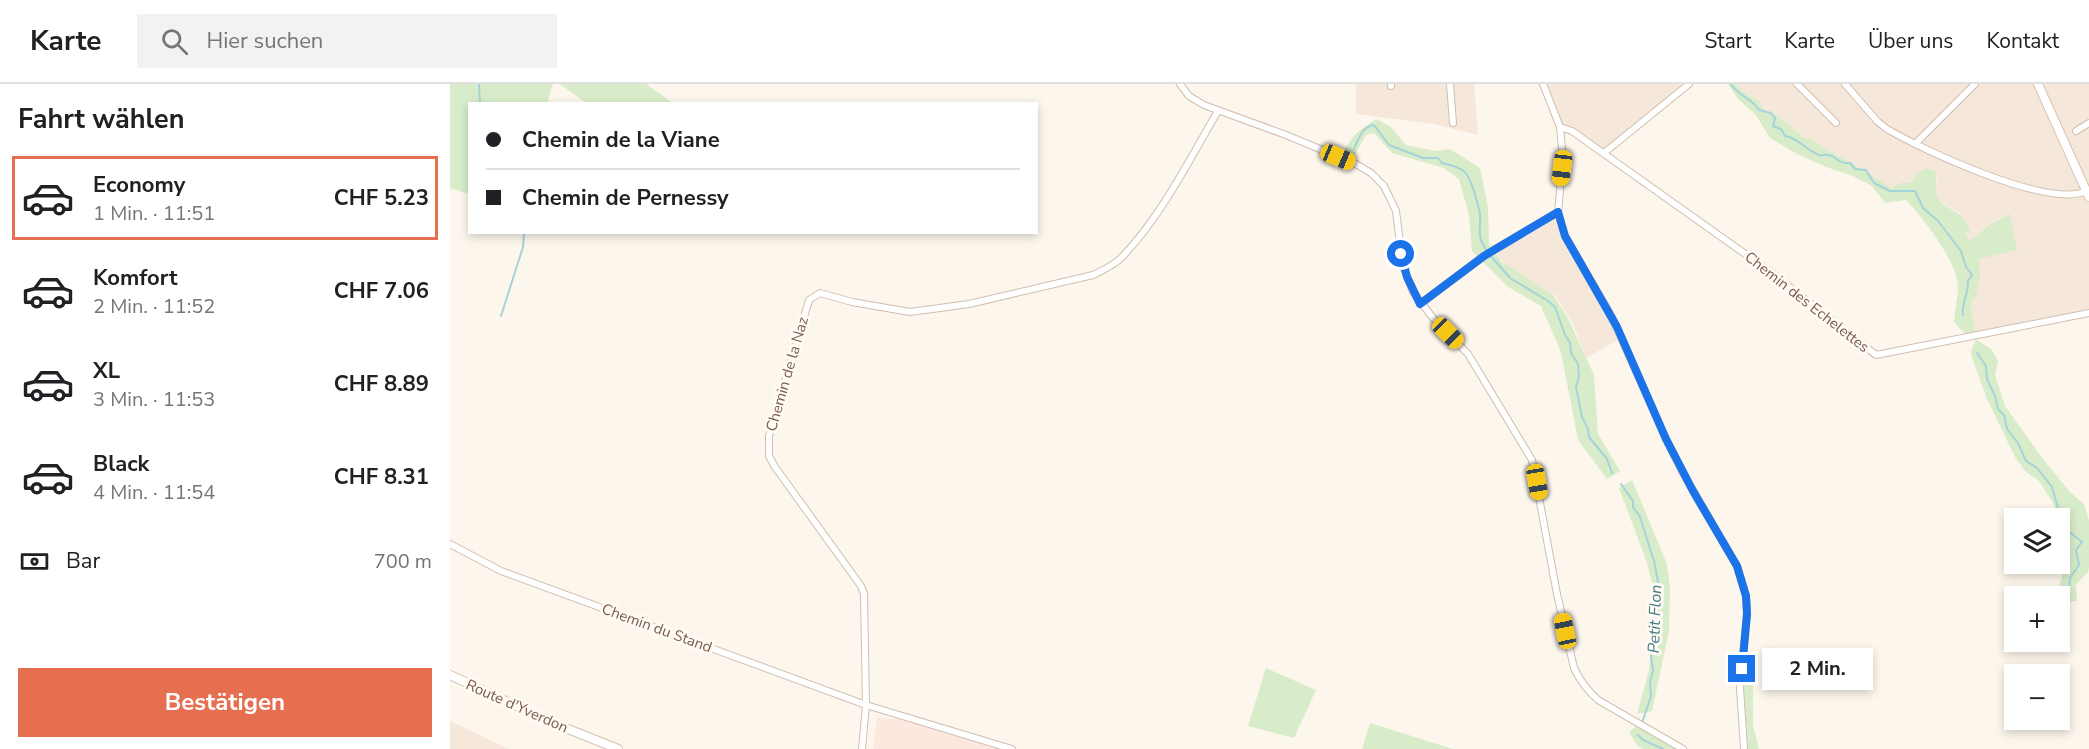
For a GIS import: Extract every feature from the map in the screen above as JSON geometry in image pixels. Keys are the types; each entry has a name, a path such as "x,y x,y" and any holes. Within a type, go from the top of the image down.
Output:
{"main road":[{"path":"2038,84 2088,194"},
{"name":"Route d'Yverdon","path":"450,675 553,723 618,749"}],"street":[{"path":"1180,84 1193,99 1218,111 1263,125 1356,164 1380,180 1396,211 1403,266 1413,292 1420,304 1468,354 1532,460 1557,594 1574,668 1583,686 1598,700 1619,714 1683,749"},
{"path":"1449,84 1453,123"},
{"path":"1543,84 1560,128 1563,159 1558,212 1565,236 1611,315 1666,439 1737,566 1744,584 1747,614 1740,688 1744,749"},
{"path":"1604,153 1689,84"},
{"path":"1797,84 1836,123"},
{"path":"1845,84 1882,125 1984,175 2018,186 2067,194 2088,194"},
{"path":"1916,143 1975,84"},
{"name":"Chemin de la Naz","path":"866,705 864,594 861,585 769,456 769,436 809,300 820,293 852,302 910,312 969,304 1093,275 1120,259 1167,197 1218,111"},
{"path":"2076,131 2089,123"},
{"name":"Chemin des Echelettes","path":"1560,128 1572,131 1772,273 1876,355 2089,313"},
{"path":"1420,304 1484,256 1558,212"},
{"name":"Chemin du Stand","path":"450,544 501,571 866,705 1012,749"},
{"path":"862,749 866,705"}],"shaded area":[{"path":"1356,84 1474,84 1478,135 1434,124 1356,114"},
{"path":"1543,84 1689,84 1604,153 1572,131 1560,127"},
{"path":"1735,84 2089,84 2089,311 1976,335 1971,312 1972,299 1976,298 1977,292 1979,259 2010,213 1990,223 1976,238 1969,240 1959,212 1949,208 1938,199 1935,190 1937,177 1917,174 1911,183 1903,182 1891,188 1869,172 1834,155 1810,138 1806,139 1777,115 1763,109 1759,100 1747,95"},
{"path":"1553,213 1560,220 1611,315 1625,336 1586,358 1573,324 1555,295 1515,276 1490,245 1506,242"},
{"path":"877,718 898,719 927,726 1002,749 873,749"},
{"path":"450,721 509,749 450,749"}],"green space":[{"path":"450,84 553,84 547,102 468,102 468,194 450,188"},
{"path":"560,84 646,84 672,102 585,102"},
{"path":"1728,84 1735,84 1747,95 1759,100 1763,109 1777,115 1806,139 1810,138 1891,188 1903,182 1911,183 1925,168 1935,171 1937,197 1943,204 1964,218 1970,231 1966,233 1969,240 1991,223 2010,213 2017,250 1979,259 1980,276 1976,298 1972,299 1971,312 1976,335 1967,336 1954,322 1958,289 1953,267 1930,229 1906,200 1885,203 1872,186 1797,154 1770,138 1756,115 1738,99"},
{"path":"1376,119 1391,127 1406,145 1436,151 1450,149 1480,168 1488,207 1489,244 1502,262 1553,295 1568,318 1594,375 1598,434 1620,471 1607,479 1578,440 1561,352 1541,306 1508,287 1472,251 1469,215 1459,179 1444,168 1392,153 1374,133 1366,135 1353,158 1341,154 1356,133"},
{"path":"1976,339 1992,350 1998,361 1995,375 2005,406 2069,491 2084,504 2089,521 2089,567 2088,572 2076,585 2077,601 2070,602 2070,586 2061,586 2060,584 2062,574 2070,574 2070,508 2055,508 2039,481 2025,471 2015,457 1987,399 1971,351"},
{"path":"1632,480 1667,564 1670,588 1669,631 1652,711 1637,714 1649,670 1655,593 1646,560 1619,488"},
{"path":"1266,668 1316,690 1294,738 1248,726"},
{"path":"1748,680 1753,686 1753,725 1759,749 1748,749 1743,682"},
{"path":"1370,723 1453,749 1362,749"},
{"path":"1636,726 1676,749 1643,749 1637,745 1629,732"}],"waterway":[{"path":"479,84 480,102"},
{"path":"1731,84 1759,110 1771,113 1775,118 1773,126 1781,129 1785,136 1819,155 1829,155 1842,162 1850,163 1855,169 1866,170 1874,183 1890,191 1915,191 1923,208 1938,221 1961,251 1966,267 1972,275 1968,281 1963,315"},
{"name":"Petit Flon","path":"1354,149 1364,130 1374,125 1389,145 1423,158 1438,158 1442,163 1464,171 1474,191 1480,215 1480,237 1487,251"},
{"path":"501,316 523,247 524,234"},
{"name":"Petit Flon","path":"1490,255 1510,278 1555,307 1570,343 1571,353 1578,364 1579,376 1576,387 1582,417 1589,437 1607,459 1612,473"},
{"path":"1977,353 1986,366 1987,379 1998,409 2004,415 2007,429 2018,443 2026,461 2037,468 2052,487 2060,515 2066,520 2068,531 2082,542 2076,550 2079,565 2070,578 2069,586"},
{"name":"Petit Flon","path":"1621,484 1633,501 1633,507 1640,517 1658,582 1658,615 1651,657 1653,670 1650,683 1651,696 1642,723"},
{"name":"Petit Flon","path":"1638,735 1643,740 1663,749"}],"route":[{"path":"1401,254 1407,277 1420,304 1484,256 1558,212 1565,236 1617,327 1666,439 1712,525 1737,566 1744,584 1747,614 1742,669"}]}
